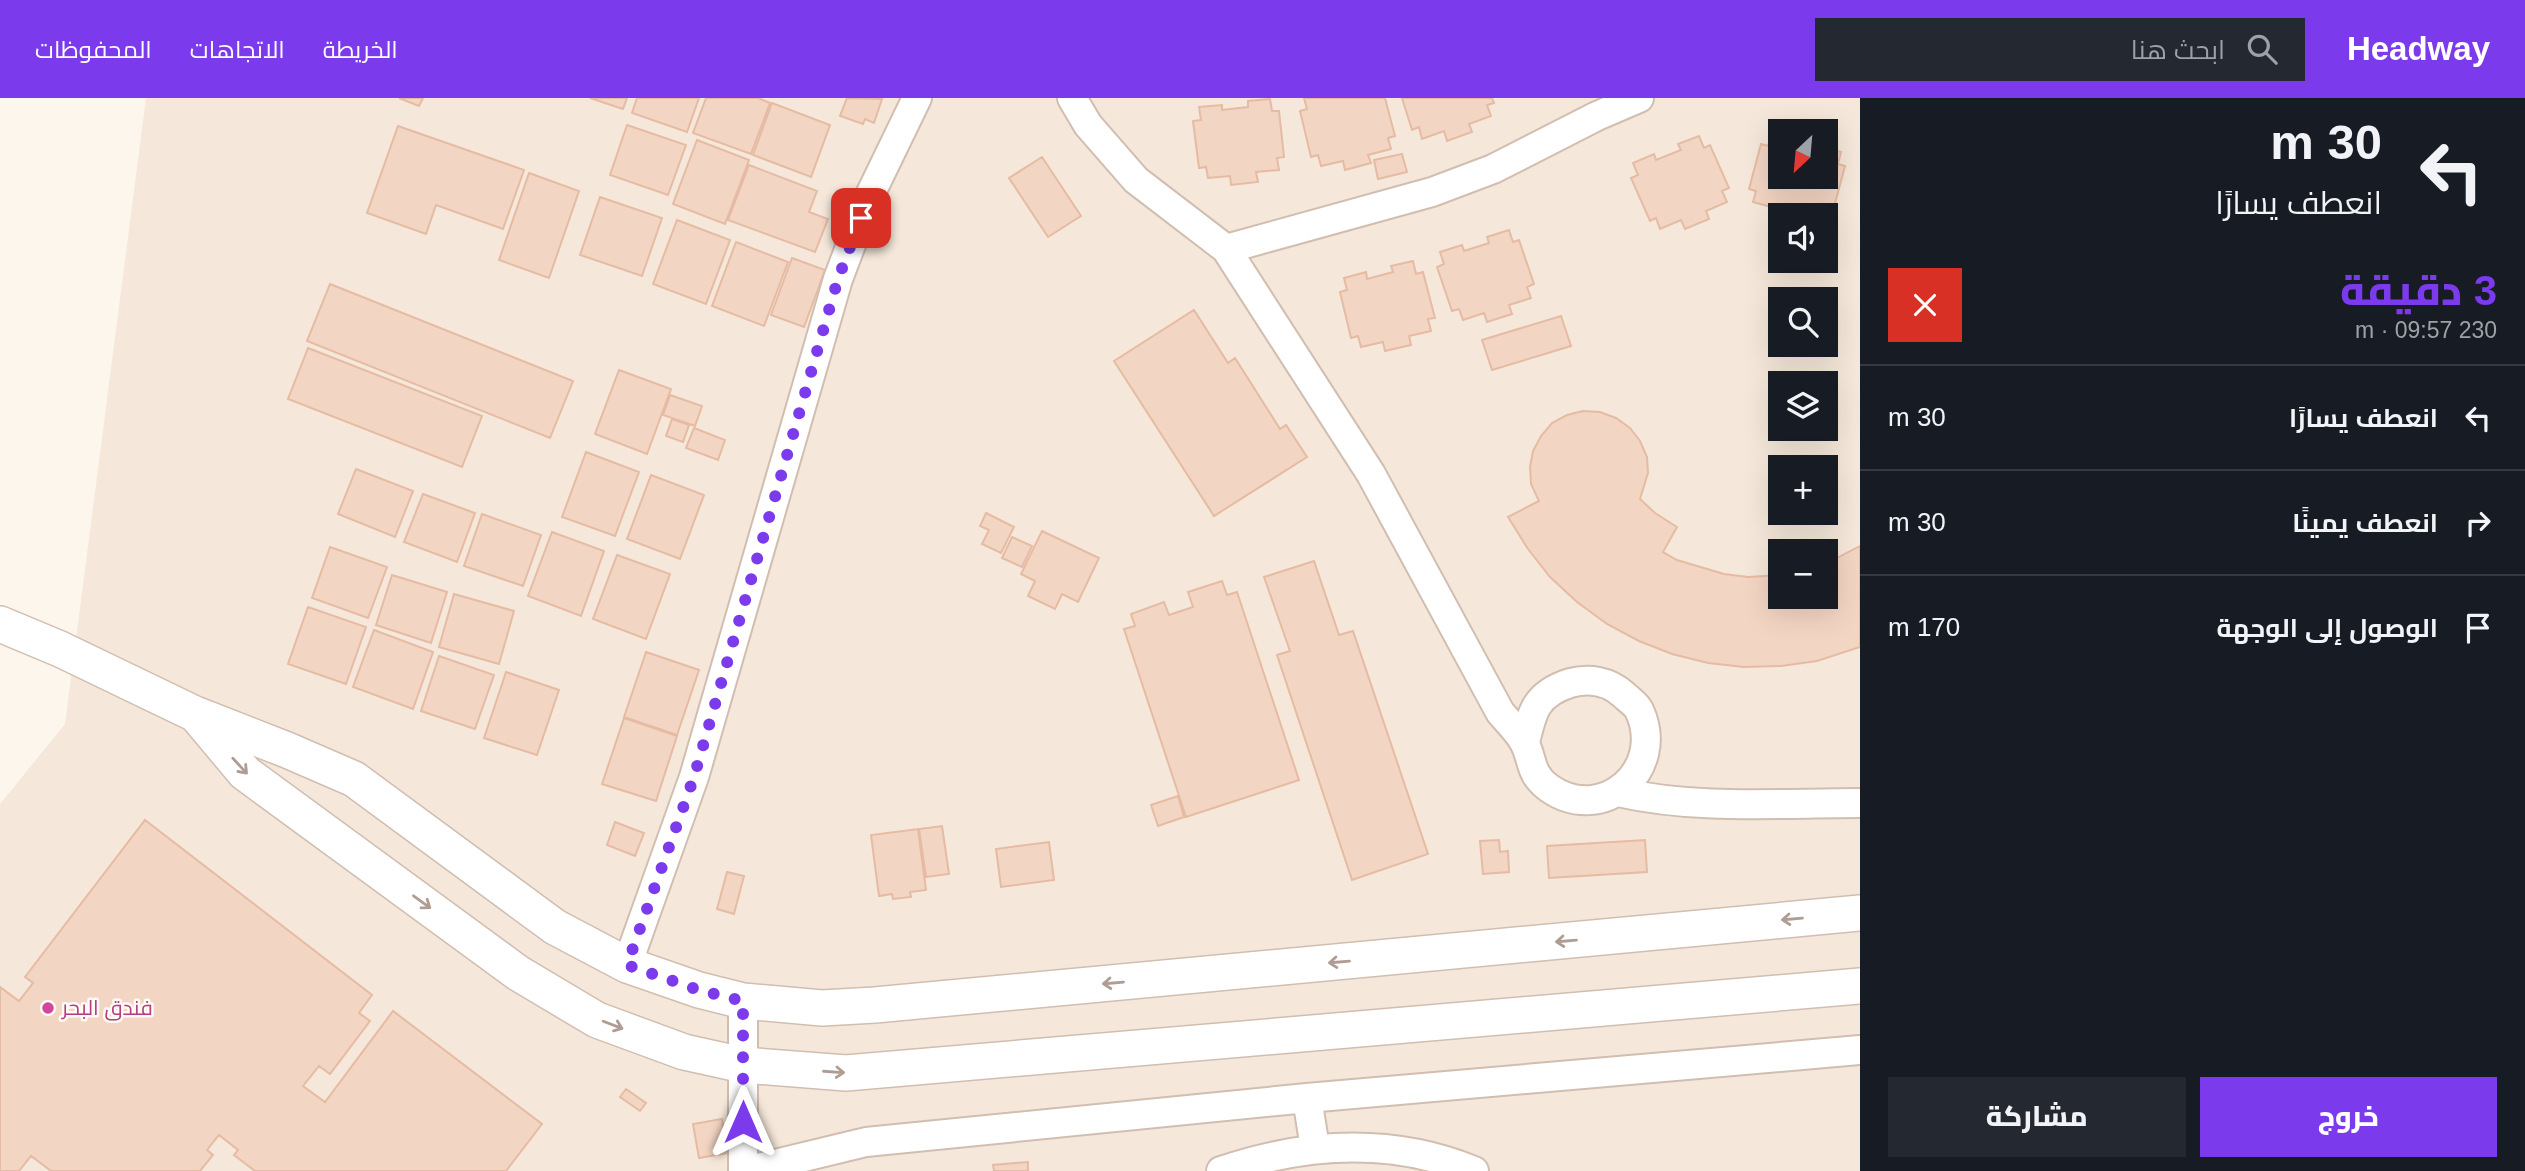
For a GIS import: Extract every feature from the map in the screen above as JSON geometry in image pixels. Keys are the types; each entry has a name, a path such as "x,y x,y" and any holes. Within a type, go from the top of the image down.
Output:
{"street":[{"path":"627,965 694,777 838,279 869,197 917,98"},
{"path":"1072,98 1088,125 1136,180 1226,249 1371,474 1500,712 1525,743 1531,767 1546,786 1569,799 1594,801 1618,792 1640,770 1647,739 1638,708 1615,686 1584,679 1554,688 1532,712 1525,743"},
{"path":"1226,249 1432,192 1493,169 1597,116 1639,98"},
{"path":"0,624 60,649 195,715 354,779 555,927 627,965 699,990 743,1001 822,1008 875,1005 1860,913"},
{"path":"195,715 245,773 518,972 597,1020 684,1052 743,1065 846,1073 1860,986"},
{"path":"1618,792 1650,800 1727,805 1860,803"},
{"path":"743,1001 744,1171 866,1142 1307,1098 1860,1050"},
{"path":"1307,1098 1315,1148"},
{"path":"1221,1171 1253,1160 1315,1148 1362,1147 1435,1158 1474,1171"}],"shaded area":[{"path":"146,98 1860,98 1860,1171 0,1171 0,804 65,724"}],"building":[{"path":"399,98 423,98 419,106"},
{"path":"590,98 627,98 623,109"},
{"path":"637,98 699,98 687,132 632,113"},
{"path":"706,98 758,98 770,103 751,154 693,133"},
{"path":"847,98 882,99 874,123 865,119 863,124 840,116"},
{"path":"1304,98 1385,98 1395,136 1388,138 1391,149 1368,155 1371,163 1345,170 1343,161 1321,166 1318,155 1311,157 1300,111 1307,109"},
{"path":"1402,98 1492,98 1494,103 1487,105 1491,116 1469,124 1472,132 1447,141 1444,131 1422,139 1419,127 1412,130"},
{"path":"1270,99 1272,111 1279,111 1284,157 1277,158 1279,170 1256,172 1258,182 1231,185 1230,176 1208,178 1206,167 1199,168 1193,121 1201,120 1199,107 1222,105 1222,110 1248,107 1248,101"},
{"path":"772,103 830,125 811,177 753,155"},
{"path":"627,125 686,145 668,195 610,175"},
{"path":"398,126 524,170 503,229 436,205 426,234 367,213"},
{"path":"1699,136 1704,148 1710,145 1729,188 1722,191 1727,202 1706,211 1709,219 1685,229 1681,220 1660,229 1656,218 1650,221 1631,178 1638,175 1633,163 1654,154 1656,160 1681,150 1678,144"},
{"path":"697,140 749,160 725,224 673,204"},
{"path":"1761,144 1768,146 1768,189 1838,189 1838,164 1845,166 1835,203 1768,203 1768,206 1753,202 1756,191 1749,189"},
{"path":"1402,154 1407,172 1378,179 1374,160"},
{"path":"1042,157 1081,216 1048,237 1009,178"},
{"path":"749,165 817,191 809,212 828,219 815,252 728,220"},
{"path":"529,173 579,191 549,278 499,260"},
{"path":"600,197 662,218 642,276 580,255"},
{"path":"677,220 730,240 706,304 653,284"},
{"path":"1509,230 1513,242 1519,240 1534,284 1527,287 1531,298 1509,305 1512,314 1487,322 1484,313 1463,320 1459,309 1452,311 1437,267 1444,264 1440,252 1462,245 1464,251 1489,243 1487,237"},
{"path":"736,242 788,262 764,326 712,306"},
{"path":"792,258 825,270 804,327 771,315"},
{"path":"1413,261 1416,274 1423,272 1435,318 1428,319 1431,331 1409,336 1411,345 1385,351 1383,342 1361,347 1358,336 1351,338 1340,292 1347,290 1344,278 1366,272 1367,279 1393,272 1391,266"},
{"path":"330,284 573,381 550,438 307,341"},
{"path":"1194,310 1228,363 1235,358 1280,429 1286,425 1307,457 1214,516 1114,361"},
{"path":"1561,316 1571,346 1492,370 1482,340"},
{"path":"308,348 482,416 462,467 288,399"},
{"path":"619,370 671,389 647,454 595,434"},
{"path":"670,395 702,406 695,426 663,415"},
{"path":"1583,411 1600,412 1616,418 1630,428 1647,457 1648,473 1640,499 1655,513 1677,527 1663,552 1677,560 1724,574 1768,576 1768,609 1838,609 1838,557 1860,546 1860,647 1817,661 1781,666 1744,667 1708,663 1672,654 1639,641 1607,624 1577,602 1550,577 1508,517 1539,501 1531,484 1533,451 1552,423"},
{"path":"672,419 689,425 683,442 666,436"},
{"path":"694,428 725,440 718,460 686,448"},
{"path":"586,452 639,472 615,536 562,517"},
{"path":"356,469 413,491 395,537 338,514"},
{"path":"651,475 704,495 680,559 627,539"},
{"path":"423,494 475,513 457,562 404,542"},
{"path":"986,513 1014,527 1001,553 982,544 989,530 980,526"},
{"path":"482,514 541,535 523,586 464,566"},
{"path":"1042,531 1099,558 1078,602 1062,594 1055,609 1028,596 1035,581 1021,574"},
{"path":"552,532 604,551 581,616 528,596"},
{"path":"1012,537 1032,546 1022,567 1002,558"},
{"path":"330,547 387,567 368,618 312,598"},
{"path":"617,555 670,574 646,639 593,619"},
{"path":"1314,561 1339,635 1353,631 1428,854 1352,880 1277,655 1290,651 1264,577"},
{"path":"392,575 447,592 431,643 376,625"},
{"path":"1222,581 1227,595 1237,592 1299,780 1186,817 1124,629 1135,626 1131,614 1164,602 1169,615 1193,607 1188,592"},
{"path":"454,594 514,611 499,664 439,647"},
{"path":"308,607 366,627 346,684 288,664"},
{"path":"374,630 433,652 413,709 353,687"},
{"path":"646,652 699,670 677,735 624,717"},
{"path":"439,656 494,675 475,729 421,711"},
{"path":"506,672 559,690 537,755 484,738"},
{"path":"624,718 677,736 656,801 602,784"},
{"path":"1178,796 1184,817 1158,826 1151,805"},
{"path":"145,820 372,995 359,1013 370,1021 330,1074 319,1066 303,1086 325,1102 393,1011 542,1124 506,1171 255,1171 234,1155 238,1150 219,1135 207,1150 213,1155 200,1171 51,1171 31,1156 19,1171 0,1171 0,987 19,1001 33,983 25,977"},
{"path":"615,822 644,833 635,856 607,845"},
{"path":"942,826 949,874 926,877 919,829"},
{"path":"918,829 926,890 910,892 911,897 893,899 892,894 879,896 871,835"},
{"path":"1499,840 1500,852 1508,851 1509,872 1483,874 1480,841"},
{"path":"1645,840 1647,872 1549,878 1547,846"},
{"path":"1049,842 1054,880 1001,887 996,849"},
{"path":"727,872 744,876 734,914 717,909"},
{"path":"626,1089 646,1103 640,1111 620,1097"},
{"path":"722,1119 727,1153 699,1158 693,1124"},
{"path":"1028,1162 1028,1171 994,1171 993,1165"}],"place":[{"name":"فندق البحر","path":"48,1008"}],"route":[{"path":"743,1122 743,1001 699,990 627,965 694,777 838,279 861,218"}]}
